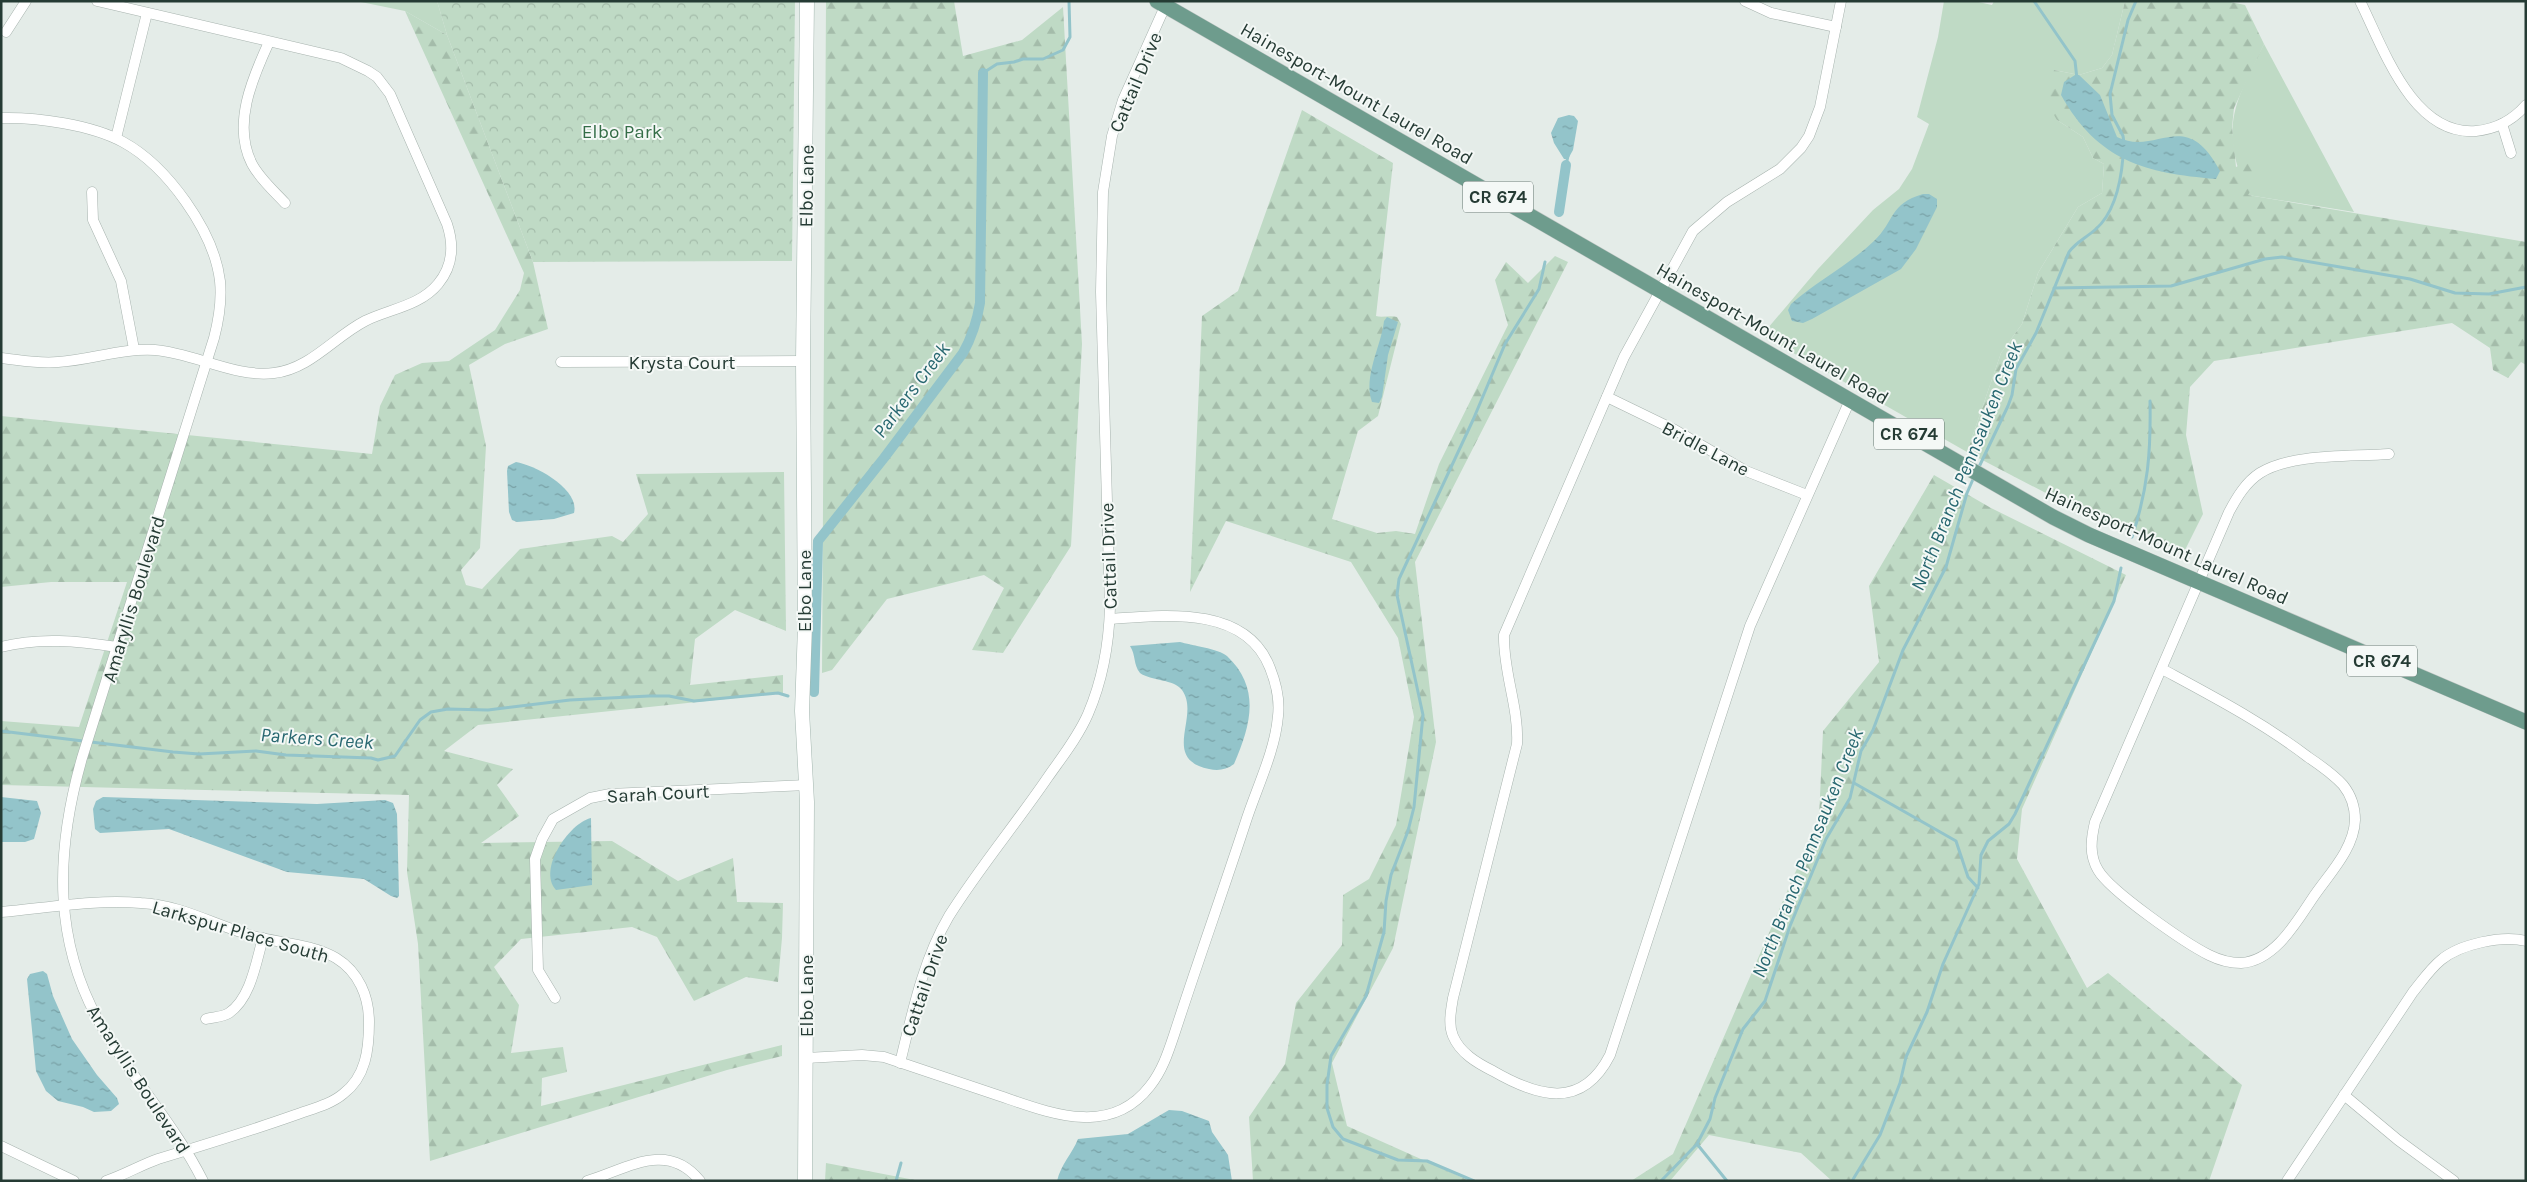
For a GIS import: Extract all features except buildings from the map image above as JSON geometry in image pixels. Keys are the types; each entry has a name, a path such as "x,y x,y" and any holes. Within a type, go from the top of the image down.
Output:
{"main road":[{"name":"Hainesport-Mount Laurel Road","path":"1164,3 1984,479 2089,535 2526,722"}],"street":[{"path":"6,32 26,1"},
{"path":"1,358 58,362 134,349 175,352 257,373 274,373 293,368 312,358 362,322 424,297 432,291 445,274 452,254 447,224 395,104 377,77 351,61 97,1"},
{"name":"Elbo Lane","path":"805,1181 806,785 802,711 805,626 803,361 807,1"},
{"path":"1744,1 1771,13 1836,27"},
{"path":"1841,1 1820,107 1810,136 1780,169 1726,202 1693,231 1624,358 1504,635 1504,648 1517,717 1517,744 1451,1012 1452,1034 1457,1044 1474,1061 1510,1081 1536,1091 1562,1094 1586,1086 1596,1078 1607,1061 1616,1041 1750,626 1850,400"},
{"path":"2360,1 2400,81 2419,108 2437,121 2457,130 2485,130 2502,124 2526,105"},
{"name":"Cattail Drive","path":"900,1063 928,962 941,932 969,887 1070,746 1088,714 1104,662 1110,619 1101,278 1102,192 1112,136 1123,100 1164,3"},
{"path":"116,138 147,13"},
{"path":"269,42 253,80 244,117 244,136 252,165 285,203"},
{"name":"Amaryllis Boulevard","path":"1,118 30,119 78,127 116,138 136,149 159,169 194,216 208,240 220,280 220,309 207,361 69,806 63,856 64,906 74,964 90,1006 122,1059 188,1151 203,1181"},
{"path":"2502,124 2511,153"},
{"path":"92,192 93,220 121,281 134,349"},
{"name":"Krysta Court","path":"561,362 803,361"},
{"name":"Bridle Lane","path":"1606,398 1675,430 1746,471 1807,495"},
{"path":"2162,669 2228,703 2263,726 2334,776 2350,796 2354,820 2348,845 2282,939 2269,952 2253,961 2242,963 2220,960 2198,949 2118,892 2099,872 2094,861 2092,836 2097,816 2235,501 2250,482 2260,474 2276,466 2299,461 2389,454"},
{"path":"806,1058 862,1055 884,1058 1048,1112 1077,1118 1105,1116 1130,1105 1150,1087 1164,1063 1271,746 1278,717 1279,702 1273,676 1262,651 1243,633 1232,627 1195,617 1110,619"},
{"path":"1,646 32,641 71,640 117,647"},
{"name":"Sarah Court","path":"555,998 538,970 535,859 542,839 553,820 590,798 610,794 806,785"},
{"name":"Larkspur Place South","path":"1,912 105,902 160,905 187,911 263,938 325,953 337,958 355,975 367,997 369,1044 363,1068 351,1087 333,1101 157,1160 106,1181"},
{"path":"206,1019 227,1014 241,1000 253,972 263,938"},
{"path":"2287,1181 2413,992 2442,959 2460,949 2490,941 2526,941"},
{"path":"2344,1095 2398,1140 2454,1181"},
{"path":"1,1146 74,1181"},
{"path":"587,1181 642,1161 665,1159 686,1167 700,1181"}],"green space":[{"path":"356,1 437,1 447,35 405,11"},
{"name":"Elbo Park","path":"437,1 795,1 792,261 533,262 447,35"},
{"path":"826,1 954,1 963,56 1022,40 1063,7 1082,344 1071,546 1003,653 972,650 1004,588 984,575 887,599 832,670 822,673"},
{"path":"1944,1 1974,1 1992,5 1994,1 2125,1 2112,55 2102,68 2079,75 2054,70 2057,120 2083,137 2093,158 2104,164 2102,193 2078,207 2038,273 2022,324 2001,353 1967,452 1762,335 1818,269 1873,210 1899,189 1912,169 1929,124 1917,117 1938,37"},
{"path":"2125,1 2226,1 2245,5 2264,44 2234,108 2232,127 2236,167 2251,160 2263,171 2248,195 2526,242 2526,365 2521,362 2508,378 2493,370 2490,348 2452,323 2214,361 2190,387 2186,435 2203,514 2184,552 2088,515 1967,452 2001,353 2022,324 2038,273 2078,207 2102,193 2104,164 2093,158 2083,137 2057,120 2047,103 2054,70 2079,75 2102,68 2112,55"},
{"path":"405,11 447,35 533,262 548,329 505,344 469,365 486,446 480,548 461,570 466,585 482,589 520,549 612,536 623,542 648,514 636,474 784,472 786,631 735,610 695,639 690,685 783,675 783,693 478,725 444,751 513,769 497,785 519,816 481,843 612,841 678,881 733,858 737,902 783,903 778,982 746,977 694,1001 657,937 632,927 521,939 494,967 519,1005 511,1053 563,1047 567,1072 542,1078 541,1106 782,1045 782,1056 727,1070 430,1161 418,944 407,872 409,795 1,785 1,721 79,727 127,582 51,582 1,587 1,416 372,454 380,406 395,375 422,363 449,361 495,330 520,290 524,273"},
{"path":"2264,44 2354,212 2248,195 2239,172 2232,134 2238,100"},
{"path":"1302,110 1393,163 1376,316 1397,317 1401,324 1378,416 1358,431 1332,519 1377,533 1396,531 1415,534 1439,464 1508,325 1495,280 1506,262 1528,283 1555,256 1568,262 1415,562 1436,742 1393,948 1332,1063 1347,1126 1470,1181 1253,1181 1249,1117 1285,1064 1296,1003 1342,945 1343,895 1369,879 1396,825 1414,717 1398,638 1351,562 1226,521 1190,592 1202,316 1238,291"},
{"path":"1934,475 1991,508 2126,575 2022,809 2017,859 2087,988 2108,973 2242,1085 2209,1181 1832,1181 1801,1153 1709,1135 1670,1181 1631,1181 1673,1154 1819,818 1823,731 1879,662 1869,586"},
{"path":"826,1163 920,1181 825,1181"}],"water":[{"path":"2075,75 2079,75 2100,95 2117,137 2131,141 2145,141 2183,137 2195,141 2207,151 2220,171 2216,179 2167,173 2126,160 2108,149 2091,135 2075,117 2061,95 2064,82"},
{"path":"1569,115 1574,116 1578,121 1573,150 1568,159 1564,159 1554,143 1551,133 1558,118"},
{"path":"1923,194 1929,194 1937,199 1937,207 1916,249 1901,269 1812,319 1803,323 1792,321 1788,310 1791,304 1864,250 1881,234 1898,208 1904,203"},
{"path":"1387,317 1398,322 1388,355 1382,397 1379,403 1372,402 1370,382 1384,321"},
{"path":"516,462 544,473 563,487 570,495 574,504 574,513 554,519 517,522 512,520 509,512 507,471 508,466"},
{"path":"1180,642 1211,649 1227,656 1238,668 1245,681 1250,707 1245,735 1234,764 1225,769 1209,769 1195,764 1187,756 1184,736 1187,700 1182,690 1174,684 1140,673 1130,646"},
{"path":"1,797 37,801 41,813 34,839 25,842 1,842"},
{"path":"103,797 317,804 385,800 393,803 397,814 399,896 397,898 391,896 364,879 287,872 169,829 100,833 95,829 93,809 96,801"},
{"path":"591,818 592,885 556,890 551,881 550,871 558,848 574,829 582,822"},
{"path":"43,971 47,974 53,996 72,1039 97,1075 117,1098 119,1104 111,1111 94,1112 83,1107 58,1101 46,1091 36,1071 27,979 30,974"},
{"path":"1169,1110 1182,1111 1209,1121 1212,1132 1228,1155 1232,1181 1057,1181 1061,1169 1078,1139 1128,1134"}],"waterway":[{"name":"Parkers Creek","path":"983,73 997,64 1023,59 1043,59 1063,50 1070,37 1069,1"},
{"path":"2034,1 2075,61 2077,79"},
{"name":"North Branch Pennsauken Creek","path":"2124,143 2123,136 2112,115 2110,94 2128,20 2136,1"},
{"name":"Parkers Creek","path":"814,692 818,541 884,458 963,353 976,323 980,303 983,73"},
{"path":"1566,165 1568,156"},
{"name":"North Branch Pennsauken Creek","path":"1978,469 2008,406 2012,395 2016,369 2036,333 2069,252 2096,229 2108,214 2119,186 2123,157"},
{"path":"1559,212 1566,165"},
{"path":"2054,288 2171,286 2265,259 2282,257 2410,279 2455,293 2489,294 2526,287"},
{"path":"1474,1181 1427,1161 1398,1160 1343,1139 1333,1127 1327,1108 1327,1085 1331,1056 1366,996 1384,932 1386,901 1391,875 1408,831 1414,807 1423,715 1397,595 1399,579 1473,420 1505,344 1539,289 1545,262"},
{"path":"2132,537 2145,486 2150,437 2150,401"},
{"name":"North Branch Pennsauken Creek","path":"1661,1181 1697,1144 1710,1119 1715,1098 1743,1029 1765,1001 1790,926 1826,839 1850,798 1861,751 1873,730 1903,650 1946,567 1967,493 1974,477"},
{"path":"1852,1181 1880,1135 1900,1083 1906,1057 1927,1012 1943,964 1979,884 1981,855 1988,841 2009,824 2015,814 2114,601 2121,568"},
{"name":"Parkers Creek","path":"1,731 173,752 199,754 256,751 286,755 371,758 378,760 395,756 420,720 431,712 448,709 488,710 570,700 649,696 669,696 694,701 778,693 788,696"},
{"path":"1854,783 1956,841 1968,877 1978,888"},
{"path":"1697,1144 1727,1181"},
{"path":"896,1181 901,1163"}]}
